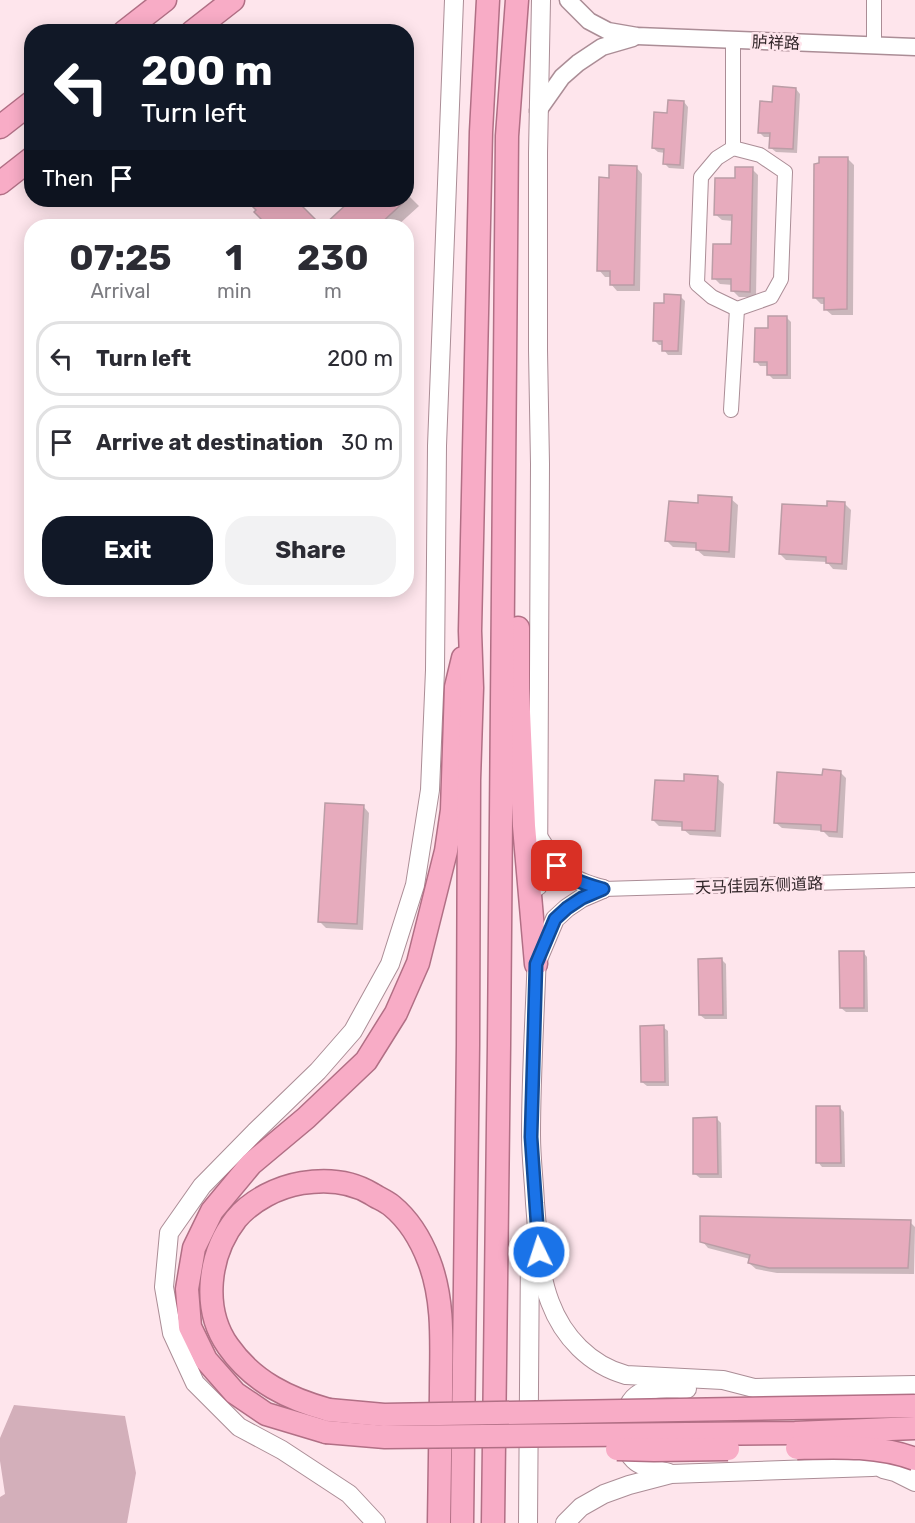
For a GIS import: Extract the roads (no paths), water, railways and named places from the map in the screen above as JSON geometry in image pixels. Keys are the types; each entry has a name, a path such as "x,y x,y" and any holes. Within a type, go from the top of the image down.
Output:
{"highway":[{"path":"134,24 165,0"},
{"path":"202,24 233,0"},
{"path":"488,0 481,132 470,631 446,851 418,963 396,1013 366,1061 306,1118 251,1164 212,1211 194,1248 187,1289 190,1327 206,1360 235,1393 266,1414 326,1432 654,1450 862,1447 892,1451 915,1459"},
{"path":"494,1523 507,136 517,0"},
{"path":"0,127 24,108"},
{"path":"0,183 24,164"},
{"path":"506,255 519,647 518,689 531,832 536,964"},
{"path":"462,1523 469,780 464,687"},
{"path":"439,1523 440,1322 430,1264 417,1235 391,1205 352,1184 312,1181 294,1184 264,1196 238,1218 226,1234 213,1269 212,1302 215,1322 241,1363 256,1377 294,1399 329,1410 384,1415 915,1407"},
{"path":"385,1437 795,1433 915,1428"}],"main road":[{"path":"376,1523 349,1494 282,1450 239,1427 195,1383 172,1333 164,1287 169,1233 202,1186 318,1071 353,1031 390,964 415,885 430,790 432,760 438,434 454,0"},
{"path":"541,0 538,111 539,687 531,832 557,866 568,876 581,883 603,889"},
{"path":"432,760 435,844 434,902"},
{"path":"528,1523 531,1137 536,964 555,919 582,898 603,889"},
{"path":"531,1137 543,1278 550,1302 570,1339 596,1362 626,1375 723,1380 754,1388"},
{"path":"671,1474 648,1468 634,1461 625,1442 623,1420 628,1403 639,1393 647,1390 915,1385"},
{"path":"565,1523 581,1507 604,1494 671,1474 872,1467 915,1463"},
{"path":"872,1467 895,1472 915,1482"}],"street":[{"path":"568,0 589,21 608,31 637,36"},
{"path":"874,0 874,45"},
{"path":"538,111 562,77 578,63 602,47 637,36"},
{"name":"胪祥路","path":"637,36 915,46"},
{"path":"733,40 733,148"},
{"path":"733,148 760,155 785,172 781,279 771,297 737,309 712,297 697,284 701,177 717,158 733,148"},
{"path":"731,410 737,309"},
{"name":"天马佳园东侧道路","path":"603,889 915,880"}]}
